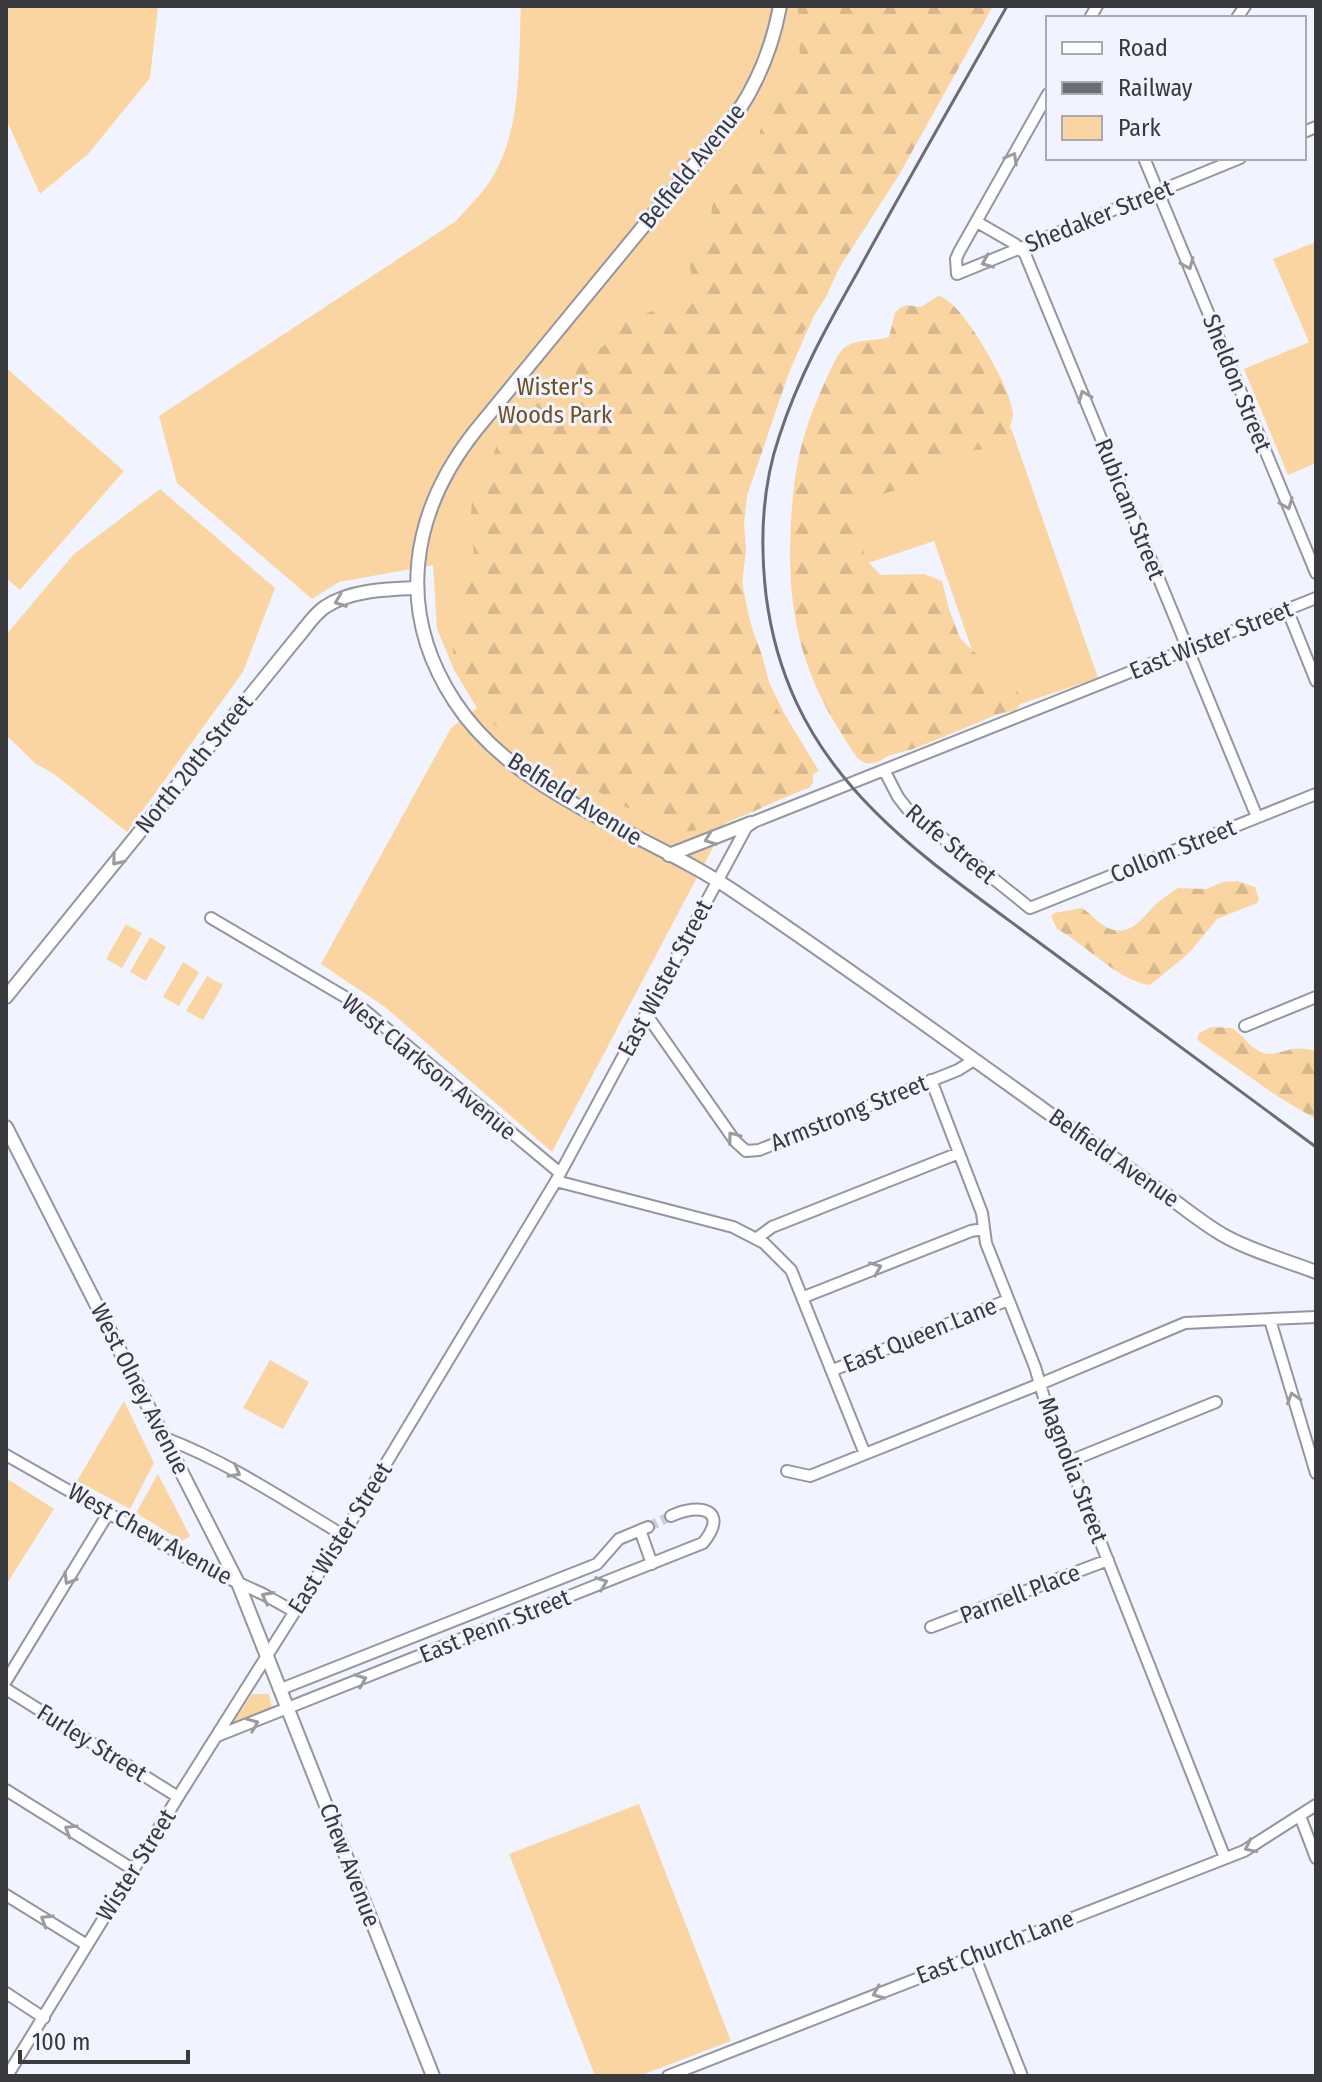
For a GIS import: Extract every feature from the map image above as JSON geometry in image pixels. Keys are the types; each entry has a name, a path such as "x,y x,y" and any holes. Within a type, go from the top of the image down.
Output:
{"street":[{"name":"Belfield Avenue","path":"780,6 762,67 734,117 453,461 436,491 424,526 417,588 425,636 436,668 455,702 476,729 505,756 543,784 718,881 1218,1232 1316,1272"},
{"path":"1021,249 977,222 1046,98"},
{"name":"Sheldon Street","path":"1145,160 1316,573"},
{"name":"Shedaker Street","path":"977,222 956,259 957,274 1235,160"},
{"name":"Rubicam Street","path":"1021,249 1257,817"},
{"name":"North 20th Street","path":"6,997 324,607 350,596 417,588"},
{"name":"East Wister Street","path":"268,1654 558,1177 742,834 751,823 1316,598"},
{"path":"1287,609 1316,681"},
{"name":"Rufe Street","path":"884,770 898,797 915,817 1030,908"},
{"name":"Collom Street","path":"1030,908 1316,794"},
{"path":"669,855 751,823"},
{"name":"West Clarkson Avenue","path":"211,918 357,1004 558,1177 733,1227 757,1238 783,1260 804,1297 865,1454"},
{"path":"1245,1026 1316,997"},
{"name":"Armstrong Street","path":"646,1014 735,1141 746,1151 759,1150 958,1070 974,1060"},
{"name":"Magnolia Street","path":"931,1080 982,1213 986,1243 1225,1858"},
{"name":"West Olney Avenue","path":"6,1127 238,1583 268,1654"},
{"path":"757,1238 772,1227 959,1153"},
{"path":"804,1297 983,1229"},
{"name":"East Queen Lane","path":"833,1370 1008,1300"},
{"path":"787,1471 810,1476 1185,1323 1316,1317"},
{"path":"1270,1320 1316,1473"},
{"path":"1070,1461 1216,1402"},
{"path":"165,1438 240,1474 343,1535"},
{"name":"West Chew Avenue","path":"6,1455 189,1559 295,1612"},
{"name":"East Penn Street","path":"217,1736 289,1710 703,1543 713,1531 709,1511 701,1507 671,1516"},
{"path":"6,1681 109,1512"},
{"name":"East Penn Street","path":"281,1689 597,1564 619,1539 644,1528 652,1564"},
{"name":"Parnell Place","path":"931,1627 1108,1560"},
{"name":"Chew Avenue","path":"268,1654 433,2076"},
{"name":"Wister Street","path":"7,2076 268,1654"},
{"name":"Furley Street","path":"6,1689 178,1797"},
{"path":"6,1790 134,1870"},
{"name":"East Church Lane","path":"668,2076 1255,1846 1316,1805"},
{"path":"1300,1816 1316,1858"},
{"path":"6,1895 87,1945"},
{"path":"975,1957 1022,2076"},
{"path":"6,1993 44,2018"}],"green space":[{"path":"6,6 158,6 150,78 88,154 40,194 6,119"},
{"name":"Wister's Woods Park","path":"521,6 989,6 820,302 750,461 739,567 748,612 762,668 785,715 819,771 730,815 552,1152 385,1007 321,964 451,728 477,708 454,670 437,629 433,565 339,582 312,599 177,483 159,416 456,221 478,197 500,163 513,120 519,74"},
{"path":"798,6 993,6 899,175 839,268 826,297 802,334 747,496 742,586 747,615 762,655 775,706 801,745 813,773 813,783 809,788 722,824 704,829 670,830 607,797 500,731 484,714 454,664 452,636 460,621 457,597 474,561 472,499 486,477 498,442 554,382 610,341 627,320 656,310 679,314 692,303 691,250 707,234 713,202 748,170 755,157 760,131 779,87 800,64"},
{"path":"1316,242 1316,463 1288,475 1244,369 1309,342 1273,259"},
{"path":"938,296 948,301 972,328 1004,385 1013,413 1007,443 1002,448 973,450 930,470 910,486 859,501 854,510 855,519 863,538 864,558 881,575 924,574 942,581 960,638 986,664 996,681 1015,683 1021,703 1015,711 1001,713 879,761 865,763 852,750 830,714 802,648 793,602 790,552 796,474 810,417 829,372 843,349 853,343 889,337 895,313 900,308 907,305 921,307"},
{"path":"6,368 124,471 20,590 6,578"},
{"path":"1011,428 1098,678 994,713 934,541 865,564 838,487"},
{"path":"160,489 275,588 243,672 127,832 54,774 36,764 6,735 6,635 74,554"},
{"path":"1237,881 1255,887 1259,899 1257,903 1217,919 1188,954 1150,985 1114,970 1057,929 1051,916 1082,908 1104,926 1115,930 1128,929 1178,888 1206,889 1223,882"},
{"path":"126,924 142,933 122,968 106,959"},
{"path":"150,937 166,947 146,981 130,972"},
{"path":"183,962 199,972 179,1006 163,997"},
{"path":"207,976 223,985 203,1020 186,1011"},
{"path":"1211,1027 1232,1028 1263,1053 1274,1054 1291,1049 1315,1051 1316,1119 1280,1098 1200,1042 1197,1039 1199,1033"},
{"path":"270,1360 309,1382 283,1429 243,1408"},
{"path":"124,1401 154,1463 130,1509 77,1481"},
{"path":"158,1474 190,1536 182,1541 136,1513"},
{"path":"6,1478 54,1509 6,1585"},
{"path":"252,1694 269,1694 272,1708 232,1724"},
{"path":"639,1804 731,2041 639,2076 595,2076 509,1854"}],"tunnel":[{"path":"648,1527 671,1516"}],"railway":[{"path":"1007,6 835,313 804,373 787,415 769,475 763,535 766,595 779,658 802,713 832,761 868,804 909,843 954,880 1316,1147"}]}
